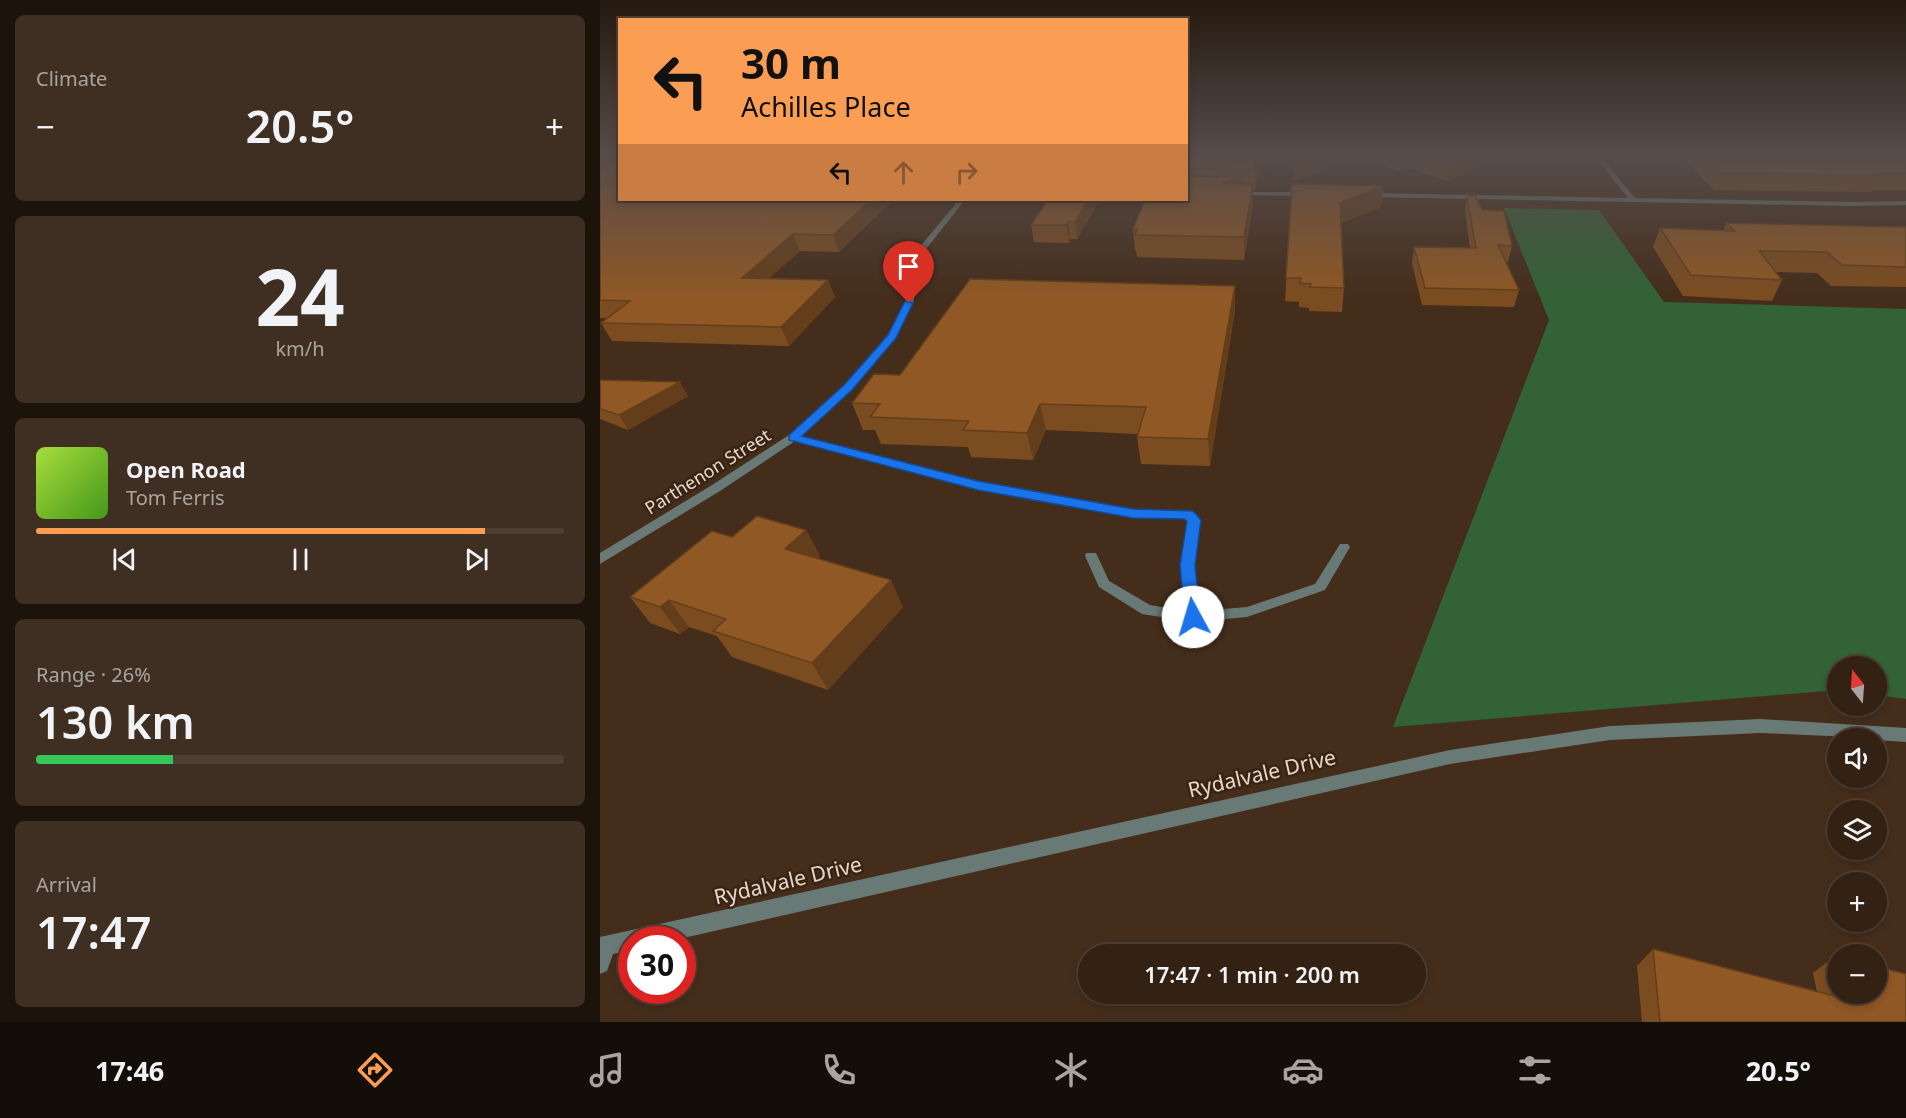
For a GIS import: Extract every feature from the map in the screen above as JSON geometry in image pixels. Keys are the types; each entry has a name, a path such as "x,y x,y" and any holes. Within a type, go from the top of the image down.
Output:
{"street":[{"name":"Parthenon Street","path":"600,559 716,488 793,437 848,388 892,336 909,303 922,249 961,202"},
{"path":"1684,202 1906,203"},
{"path":"793,437 978,485 1133,513 1188,515 1194,520 1187,565 1193,617"},
{"path":"1091,556 1104,584 1147,610 1193,617 1247,612 1320,587 1344,547"},
{"name":"Rydalvale Drive","path":"695,926 1450,757 1610,734 1737,727 1760,726 1906,735"},
{"path":"602,952 618,946"}],"green space":[{"path":"1504,208 1599,210 1664,302 1906,309 1906,699 1887,696 1887,656 1827,656 1827,691 1393,727 1549,320"}],"building":[{"path":"600,202 869,202 833,235 793,234 742,278 828,280 781,327 601,323 630,301 600,300"},
{"path":"1047,202 1087,202 1075,222 1068,222 1066,225 1031,225"},
{"path":"1144,202 1250,202 1244,237 1135,235 1137,229 1133,229"},
{"path":"1291,202 1343,202 1340,203 1344,288 1310,287 1311,284 1300,283 1301,278 1286,278"},
{"path":"1468,202 1478,202 1482,210 1504,211 1512,246 1498,245 1519,290 1425,288 1414,247 1476,248"},
{"path":"1726,223 1906,227 1906,267 1842,265 1827,252 1759,251 1782,280 1691,275 1660,228 1735,231"},
{"path":"970,279 1235,286 1208,439 1137,437 1146,407 1040,404 1027,433 963,430 969,421 870,417 880,404 852,403 874,374 900,375"},
{"path":"600,380 680,382 619,415 600,409"},
{"path":"757,516 806,530 785,549 891,580 812,663 713,631 726,619 669,600 660,607 630,597 712,531 732,537"},
{"path":"1653,949 1827,994 1827,1004 1887,1004 1887,969 1906,974 1906,1022 1660,1022"}],"route":[{"path":"909,303 892,336 848,388 793,437 978,485 1088,507 1133,513 1188,515 1194,520 1187,565 1193,617"}]}
